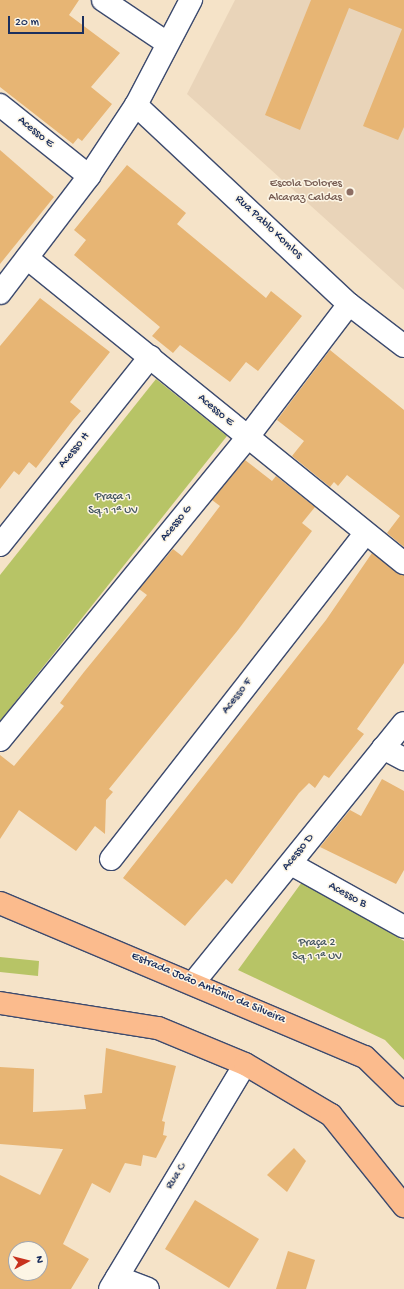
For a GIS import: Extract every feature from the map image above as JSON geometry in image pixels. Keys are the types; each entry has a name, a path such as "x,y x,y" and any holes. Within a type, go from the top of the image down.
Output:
{"main road":[{"name":"Estrada João Antônio da Silveira","path":"0,903 194,982 365,1057 404,1095"},
{"path":"0,1003 158,1028 246,1064 331,1115 404,1206"}],"street":[{"path":"102,0 167,43"},
{"path":"0,293 89,176 136,106 167,43 191,0"},
{"name":"Acesso E","path":"0,105 89,176"},
{"name":"Rua Pablo Komlos","path":"136,106 349,304 404,346"},
{"name":"Acesso E","path":"27,258 365,534 404,563"},
{"name":"Acesso G","path":"0,740 247,438 349,304"},
{"name":"Acesso H","path":"0,545 150,357"},
{"name":"Acesso F","path":"111,859 365,534"},
{"name":"Acesso D","path":"194,982 404,722"},
{"path":"384,748 404,759"},
{"name":"Acesso B","path":"290,864 404,927"},
{"name":"Rua C","path":"114,1283 246,1064"},
{"path":"114,1283 148,1289"}],"shaded area":[{"name":"Escola Dolores Alcaraz Caldas","path":"235,0 404,0 404,290 187,94"}],"green space":[{"name":"Praça 1 Sq 1 1ª UV","path":"156,379 227,436 0,721 0,575"},
{"name":"Praça 2 Sq 1 1ª UV","path":"302,882 404,941 404,1060 385,1040 238,970"},
{"path":"0,957 39,961 38,976 0,972"}],"building":[{"path":"0,0 79,0 69,15 120,53 91,87 112,104 82,141 78,138 73,144 0,87"},
{"path":"311,0 404,0 404,127 398,140 363,126 402,29 349,8 300,130 265,115"},
{"path":"0,150 54,197 0,264"},
{"path":"127,165 186,213 177,224 266,298 271,291 302,316 258,371 246,362 230,382 180,345 173,353 152,336 160,327 74,255 86,240 74,230"},
{"path":"40,298 110,352 70,402 81,411 36,468 29,462 19,475 14,471 0,489 0,346"},
{"path":"330,350 404,410 404,547 387,533 400,516 347,475 338,486 334,482 330,487 292,456 304,441 277,420"},
{"path":"245,460 272,481 276,476 315,507 302,523 312,531 238,630 109,789 113,792 106,800 105,834 95,826 76,851 19,810 0,839 0,755 14,766 64,706 60,703 147,595 139,589 173,549 182,556 220,506 212,500"},
{"path":"372,553 404,575 404,663 357,729 364,734 329,778 324,775 315,788 309,783 299,793 232,884 226,879 185,926 123,878 326,620"},
{"path":"382,779 404,791 404,870 396,884 320,847 350,810 361,816"},
{"path":"106,1048 176,1066 162,1121 165,1122 163,1135 167,1136 156,1158 143,1155 141,1166 125,1163 110,1193 92,1183 63,1244 89,1259 71,1289 0,1289 0,1175 40,1195 63,1149 0,1144 0,1067 34,1069 33,1112 86,1109 84,1095 102,1093"},
{"path":"294,1148 306,1161 287,1192 267,1175"},
{"path":"195,1200 259,1239 229,1288 165,1249"},
{"path":"288,1251 315,1260 306,1289 276,1289"}],"place":[{"name":"Escola Dolores Alcaraz Caldas","path":"350,192"}]}
